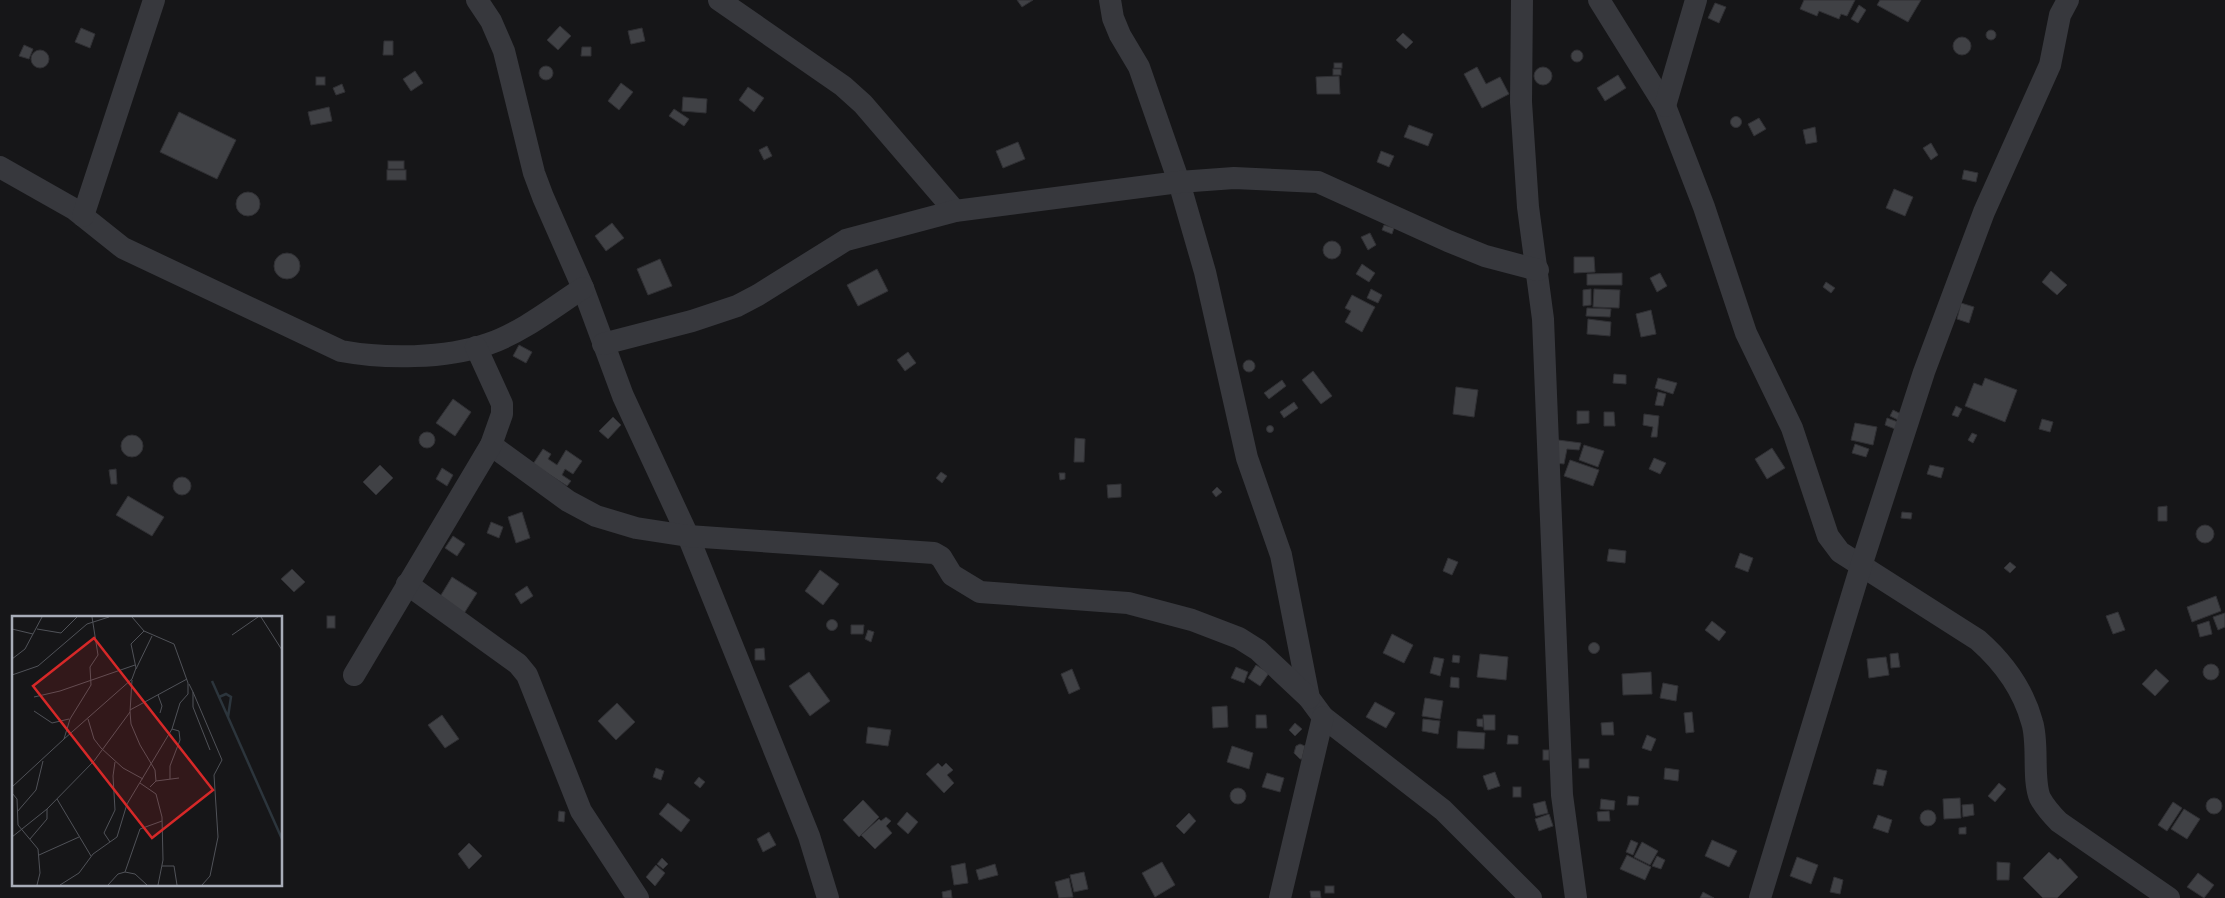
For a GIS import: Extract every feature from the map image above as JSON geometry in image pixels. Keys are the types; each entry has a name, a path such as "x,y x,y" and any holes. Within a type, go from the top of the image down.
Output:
{"street":[{"path":"83,216 154,0"},
{"path":"477,0 491,21 504,51 534,173 583,288 623,396 688,536 809,836 828,898"},
{"path":"719,0 850,92 863,104 955,212"},
{"path":"1110,0 1113,18 1139,67 1179,182 1205,272 1248,458 1281,555 1309,698"},
{"path":"1522,0 1521,102 1528,207 1538,270 1543,319 1562,795 1576,898"},
{"path":"1600,0 1665,106 1704,207 1746,333 1792,428 1828,536 1840,552 1978,640 1996,656 2015,682 2033,723 2040,796 2049,812 2059,822 2169,898"},
{"path":"1665,106 1696,0"},
{"path":"1760,898 1861,566 1924,372 1984,212 2050,65 2060,15 2068,0"},
{"path":"0,167 74,208 123,248 340,351 371,356 451,352 489,344 538,318 583,288"},
{"path":"604,344 692,321 737,306 846,240 955,212 1179,182 1234,178 1318,182 1485,256 1538,270"},
{"path":"354,675 492,445 502,414 502,404 476,347"},
{"path":"492,445 568,500 596,516 636,528 688,536 934,553 941,557 952,575 980,592 1128,603 1192,620 1239,638 1258,650 1309,698 1323,717 1443,810 1531,898"},
{"path":"407,584 518,664 527,675 581,811 638,898"},
{"path":"1280,898 1323,717"}],"building":[{"path":"1017,0 1033,0 1022,7"},
{"path":"1804,0 1855,0 1847,16 1841,14 1839,19 1819,11 1817,16 1800,9"},
{"path":"1880,0 1921,0 1908,22 1877,5"},
{"path":"1715,3 1726,7 1719,23 1708,18"},
{"path":"1859,5 1866,10 1858,23 1851,19"},
{"path":"560,26 571,36 558,50 547,40"},
{"path":"81,28 95,34 90,48 75,42"},
{"path":"642,28 645,41 631,44 628,31"},
{"path":"1989,30 1993,30 1996,35 1995,39 1989,40 1986,37 1986,33"},
{"path":"1403,33 1413,42 1406,49 1396,40"},
{"path":"1958,37 1966,37 1971,42 1969,53 1958,55 1953,50 1953,42"},
{"path":"384,41 393,41 393,55 383,55"},
{"path":"24,45 33,49 29,59 19,56"},
{"path":"582,47 591,47 591,56 581,56"},
{"path":"40,50 46,53 49,59 46,65 40,68 34,65 31,59 34,53"},
{"path":"1575,50 1579,50 1583,56 1579,62 1575,62 1571,58 1571,54"},
{"path":"1334,63 1342,63 1342,68 1334,68"},
{"path":"546,66 551,68 553,73 551,78 546,80 541,78 539,73 541,68"},
{"path":"1477,67 1486,84 1500,77 1509,94 1482,108 1464,74"},
{"path":"1543,67 1549,70 1552,76 1549,82 1543,85 1537,82 1534,76 1537,70"},
{"path":"1333,69 1341,69 1341,75 1333,75"},
{"path":"415,71 423,83 411,91 403,79"},
{"path":"1618,75 1626,88 1605,101 1597,88"},
{"path":"1339,76 1340,94 1317,94 1316,77"},
{"path":"316,77 325,77 325,85 316,85"},
{"path":"621,83 633,92 619,110 608,101"},
{"path":"342,84 345,92 336,95 333,88"},
{"path":"748,87 764,98 754,112 739,100"},
{"path":"683,97 707,99 706,113 682,111"},
{"path":"329,107 332,121 311,125 308,112"},
{"path":"674,109 689,119 684,126 669,116"},
{"path":"179,112 236,140 217,179 160,152"},
{"path":"1734,117 1738,117 1741,122 1740,126 1734,127 1731,124 1731,120"},
{"path":"1759,118 1766,129 1754,136 1748,124"},
{"path":"1409,125 1433,134 1428,146 1404,137"},
{"path":"1815,127 1817,142 1806,144 1803,130"},
{"path":"1018,142 1025,159 1003,168 996,151"},
{"path":"1931,143 1938,155 1931,160 1923,148"},
{"path":"767,146 772,156 764,160 759,150"},
{"path":"1381,151 1394,156 1389,167 1377,162"},
{"path":"388,161 404,161 404,169 388,169"},
{"path":"387,170 406,170 406,180 387,180"},
{"path":"1964,170 1978,173 1976,182 1962,179"},
{"path":"1894,189 1913,197 1905,216 1886,208"},
{"path":"248,192 256,196 260,204 256,212 248,216 240,212 236,204 240,196"},
{"path":"612,223 624,238 606,251 595,236"},
{"path":"1384,225 1394,228 1392,234 1382,230"},
{"path":"1370,233 1376,245 1368,250 1361,237"},
{"path":"1332,241 1338,244 1341,250 1338,256 1332,259 1326,256 1323,250 1326,244"},
{"path":"287,253 296,257 300,266 296,275 287,279 278,275 274,266 278,257"},
{"path":"1574,257 1594,257 1595,272 1574,273"},
{"path":"660,259 672,286 648,295 637,269"},
{"path":"1362,264 1375,273 1369,282 1356,274"},
{"path":"877,269 888,291 858,306 847,285"},
{"path":"2051,271 2067,285 2057,295 2042,282"},
{"path":"1622,273 1622,285 1587,285 1587,274"},
{"path":"1660,273 1667,286 1657,292 1650,278"},
{"path":"1826,282 1835,288 1831,293 1823,287"},
{"path":"1371,289 1382,295 1378,303 1367,298"},
{"path":"1591,289 1591,305 1583,306 1583,290"},
{"path":"1594,289 1620,290 1619,308 1593,307"},
{"path":"1352,295 1375,307 1362,332 1345,322 1351,311 1345,308"},
{"path":"1961,303 1974,307 1969,323 1957,319"},
{"path":"1587,308 1611,309 1610,317 1586,316"},
{"path":"1651,310 1656,334 1641,337 1636,314"},
{"path":"1588,319 1611,322 1610,336 1587,334"},
{"path":"519,345 532,352 526,363 513,356"},
{"path":"908,352 916,363 905,371 897,360"},
{"path":"1249,360 1255,366 1249,372 1243,366"},
{"path":"1313,371 1332,396 1321,404 1302,380"},
{"path":"1614,374 1626,375 1626,384 1613,383"},
{"path":"1658,378 1677,383 1673,394 1655,388"},
{"path":"1985,378 2017,390 2005,422 1965,406 1974,383 1982,386"},
{"path":"1282,380 1286,386 1269,399 1264,393"},
{"path":"1456,387 1478,390 1474,417 1453,414"},
{"path":"1658,392 1666,394 1663,406 1655,405"},
{"path":"453,399 471,412 455,436 436,423"},
{"path":"1294,402 1298,408 1284,418 1280,412"},
{"path":"1956,406 1962,409 1958,417 1952,415"},
{"path":"1893,410 1901,414 1898,420 1890,416"},
{"path":"1577,411 1589,411 1589,423 1577,424"},
{"path":"1604,412 1614,412 1615,426 1604,426"},
{"path":"1644,414 1659,416 1657,437 1651,437 1653,427 1643,425"},
{"path":"613,417 621,425 608,439 599,431"},
{"path":"1887,418 1898,422 1895,429 1885,425"},
{"path":"2042,419 2053,422 2050,432 2039,429"},
{"path":"1855,423 1877,427 1873,445 1851,440"},
{"path":"1270,425 1274,429 1270,433 1266,429"},
{"path":"427,432 433,434 435,440 433,446 427,448 421,446 419,440 421,434"},
{"path":"1972,433 1977,435 1973,443 1968,440"},
{"path":"132,435 140,438 143,446 140,454 132,457 124,454 121,446 124,438"},
{"path":"1075,438 1085,439 1084,462 1074,462"},
{"path":"1558,440 1581,443 1579,450 1567,449 1564,464 1555,463"},
{"path":"1855,444 1869,449 1866,457 1852,453"},
{"path":"1584,445 1604,451 1598,467 1579,460"},
{"path":"1772,448 1785,468 1767,479 1755,459"},
{"path":"543,449 551,454 548,459 557,465 566,450 582,461 573,474 565,469 562,475 571,481 567,486 533,464"},
{"path":"1654,458 1666,463 1660,474 1649,469"},
{"path":"1570,460 1599,470 1593,486 1564,476"},
{"path":"380,465 393,478 376,495 363,482"},
{"path":"1930,465 1944,468 1941,478 1927,474"},
{"path":"442,468 453,475 447,486 436,479"},
{"path":"116,469 117,484 111,484 109,470"},
{"path":"941,472 947,476 942,483 936,478"},
{"path":"1059,473 1065,473 1065,479 1060,480"},
{"path":"178,477 186,477 191,482 189,493 178,495 173,490 173,482"},
{"path":"1121,484 1121,497 1108,498 1107,485"},
{"path":"1217,487 1222,492 1216,497 1212,492"},
{"path":"128,496 164,517 152,536 116,515"},
{"path":"2167,506 2167,521 2158,521 2158,507"},
{"path":"522,512 530,538 516,543 508,517"},
{"path":"1902,512 1912,513 1911,519 1901,518"},
{"path":"491,522 503,527 499,538 487,533"},
{"path":"2205,525 2211,528 2214,534 2211,540 2205,543 2199,540 2196,534 2199,528"},
{"path":"453,536 465,544 457,556 445,548"},
{"path":"1609,549 1626,551 1625,563 1607,561"},
{"path":"1740,553 1753,558 1748,572 1735,567"},
{"path":"1448,558 1458,562 1452,575 1443,571"},
{"path":"2010,562 2016,567 2010,573 2004,568"},
{"path":"292,569 305,582 294,592 281,579"},
{"path":"820,570 839,584 823,605 805,591"},
{"path":"452,577 477,593 463,615 438,600"},
{"path":"527,586 533,596 521,604 515,594"},
{"path":"2216,596 2221,611 2192,622 2187,607"},
{"path":"2118,612 2125,630 2113,634 2106,616"},
{"path":"2225,613 2225,627 2218,630 2213,617"},
{"path":"327,616 335,616 335,628 327,628"},
{"path":"830,620 834,620 837,625 836,629 830,630 827,627 827,623"},
{"path":"1712,621 1726,632 1719,641 1705,630"},
{"path":"2209,621 2212,634 2200,637 2197,625"},
{"path":"851,625 864,625 863,634 851,634"},
{"path":"868,630 874,632 871,642 865,639"},
{"path":"1392,634 1413,645 1404,663 1383,653"},
{"path":"1592,643 1596,643 1599,648 1598,652 1592,653 1589,650 1589,646"},
{"path":"764,648 765,660 755,660 755,649"},
{"path":"1898,653 1900,667 1891,668 1890,654"},
{"path":"1480,654 1508,657 1506,680 1477,677"},
{"path":"1453,655 1460,656 1459,663 1452,662"},
{"path":"1434,657 1444,659 1440,676 1430,673"},
{"path":"1886,657 1889,675 1869,678 1867,659"},
{"path":"2208,664 2214,664 2219,669 2217,678 2208,680 2203,675 2203,669"},
{"path":"1256,665 1269,673 1260,686 1248,678"},
{"path":"1236,667 1248,672 1244,683 1231,678"},
{"path":"1072,669 1080,689 1069,694 1061,674"},
{"path":"2156,669 2169,681 2155,696 2142,684"},
{"path":"809,672 830,701 810,716 789,686"},
{"path":"1651,672 1652,694 1623,695 1622,674"},
{"path":"1451,677 1459,678 1459,688 1450,687"},
{"path":"1663,683 1678,686 1676,701 1660,698"},
{"path":"1425,698 1443,701 1440,719 1422,716"},
{"path":"1375,702 1395,713 1386,728 1366,717"},
{"path":"617,703 635,722 616,740 598,721"},
{"path":"1227,706 1228,727 1213,728 1212,707"},
{"path":"1692,712 1694,732 1686,733 1684,713"},
{"path":"442,715 459,739 445,748 428,725"},
{"path":"1256,715 1266,715 1267,728 1256,728"},
{"path":"1483,715 1495,715 1495,730 1484,730"},
{"path":"1423,719 1440,721 1438,734 1422,731"},
{"path":"1477,719 1483,719 1483,727 1477,726"},
{"path":"1613,722 1614,735 1602,735 1601,723"},
{"path":"1295,723 1302,729 1295,736 1289,730"},
{"path":"868,727 891,730 888,746 866,743"},
{"path":"1458,731 1485,733 1484,749 1457,748"},
{"path":"1508,735 1518,736 1518,744 1507,744"},
{"path":"1647,735 1656,739 1651,751 1642,748"},
{"path":"1300,744 1305,746 1302,759 1294,753 1296,746"},
{"path":"1232,746 1253,753 1249,769 1227,762"},
{"path":"1543,750 1549,750 1549,760 1543,760"},
{"path":"1579,759 1589,759 1589,768 1579,768"},
{"path":"938,763 942,767 946,763 953,770 947,775 954,783 944,793 926,774"},
{"path":"656,768 664,771 661,780 653,777"},
{"path":"1665,768 1679,770 1678,781 1664,779"},
{"path":"1877,769 1887,771 1883,786 1873,784"},
{"path":"1495,772 1500,786 1488,790 1483,776"},
{"path":"1267,773 1284,778 1280,792 1262,787"},
{"path":"699,777 705,782 700,788 694,783"},
{"path":"1999,783 2006,789 1995,802 1988,796"},
{"path":"1513,787 1521,787 1521,797 1513,797"},
{"path":"1235,788 1241,788 1246,793 1244,802 1235,804 1230,799 1230,793"},
{"path":"1628,796 1639,797 1638,805 1627,805"},
{"path":"1960,798 1961,818 1944,819 1943,799"},
{"path":"2211,798 2217,798 2222,803 2220,812 2211,814 2206,809 2206,803"},
{"path":"1601,799 1615,801 1614,810 1600,809"},
{"path":"863,800 879,817 859,837 843,820"},
{"path":"1545,801 1548,813 1536,816 1533,804"},
{"path":"2173,802 2182,808 2167,831 2158,825"},
{"path":"668,803 690,820 681,832 659,814"},
{"path":"1973,804 1974,815 1963,817 1962,805"},
{"path":"2184,809 2200,819 2187,839 2171,829"},
{"path":"1925,810 1931,810 1936,815 1934,824 1925,826 1920,821 1920,815"},
{"path":"559,811 565,812 564,822 558,821"},
{"path":"1609,811 1610,821 1598,821 1597,812"},
{"path":"907,812 918,822 908,834 897,824"},
{"path":"1189,813 1196,821 1184,834 1176,826"},
{"path":"1549,814 1553,826 1539,831 1535,819"},
{"path":"1878,815 1892,820 1888,833 1873,828"},
{"path":"886,817 891,821 886,826 892,833 875,849 861,835 879,819 881,821"},
{"path":"1966,827 1966,834 1959,834 1959,828"},
{"path":"769,832 776,845 763,852 757,839"},
{"path":"1631,840 1638,843 1633,855 1626,852"},
{"path":"1712,840 1737,851 1729,867 1705,856"},
{"path":"1642,842 1658,851 1650,865 1634,857"},
{"path":"469,843 482,856 469,869 458,854"},
{"path":"2049,852 2058,860 2060,858 2078,877 2057,898 2043,898 2023,878"},
{"path":"1627,855 1651,867 1645,880 1620,869"},
{"path":"1657,856 1665,860 1661,869 1652,866"},
{"path":"1797,857 1818,865 1811,884 1790,876"},
{"path":"662,858 668,864 663,869 657,864"},
{"path":"1162,862 1175,885 1155,897 1142,873"},
{"path":"1997,862 2010,863 2009,880 1997,880"},
{"path":"965,863 968,883 954,885 951,866"},
{"path":"995,864 998,875 979,880 976,870"},
{"path":"656,865 665,873 655,886 646,877"},
{"path":"1084,872 1088,889 1074,892 1070,875"},
{"path":"2198,873 2214,885 2204,898 2187,887"},
{"path":"1834,877 1843,880 1840,894 1830,892"},
{"path":"1069,878 1073,897 1059,898 1055,882"},
{"path":"1325,886 1334,886 1334,893 1325,893"},
{"path":"951,890 952,898 943,898 942,892"},
{"path":"1310,891 1320,891 1321,898 1311,898"},
{"path":"1703,892 1714,898 1700,898"}]}
